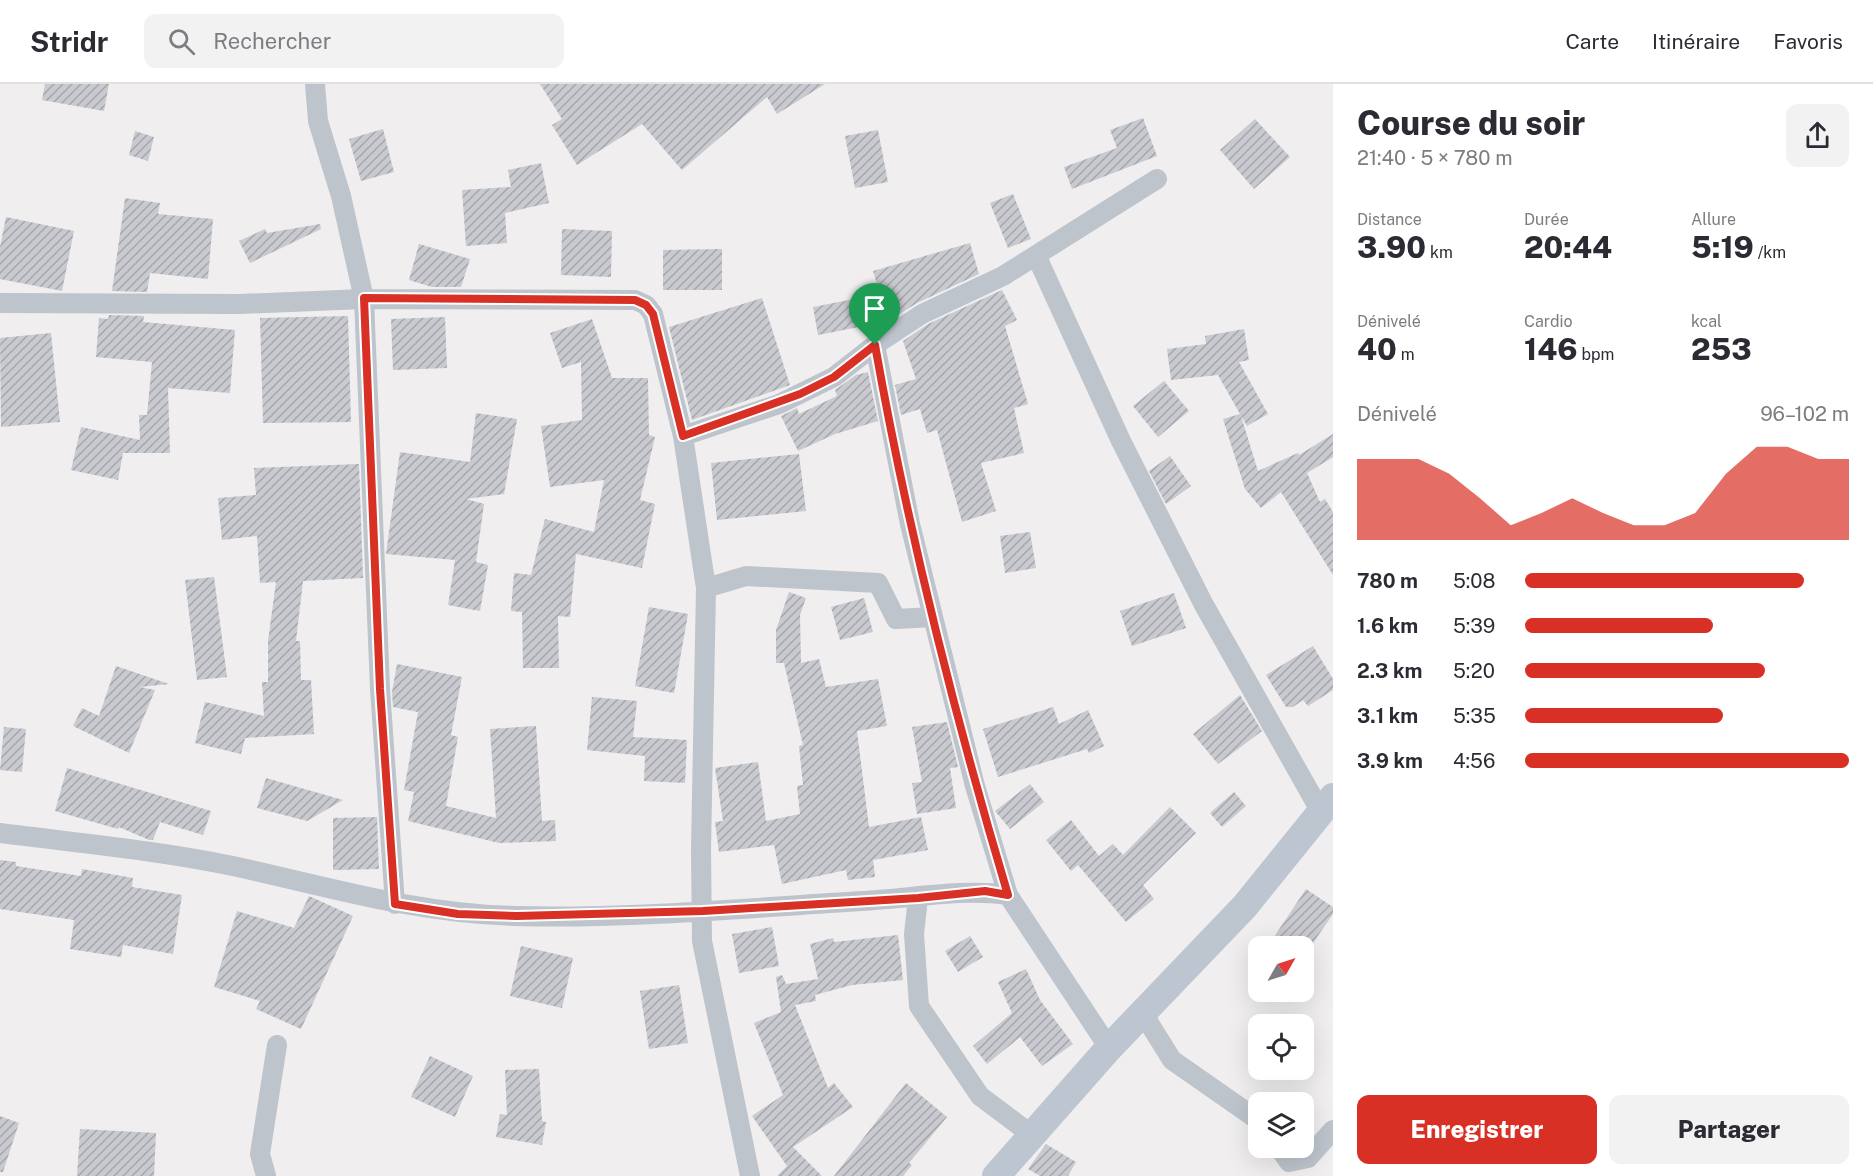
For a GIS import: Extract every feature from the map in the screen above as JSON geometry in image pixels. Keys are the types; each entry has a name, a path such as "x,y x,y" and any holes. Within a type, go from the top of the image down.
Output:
{"main road":[{"path":"996,1176 1142,1012 1245,906 1327,804"}],"street":[{"path":"315,84 318,121 341,196 364,298 380,689 395,904"},
{"path":"683,436 800,394 834,377 875,345 922,314 1003,276 1157,180"},
{"path":"1036,255 1121,441 1199,595 1327,804"},
{"path":"0,303 239,304 364,298 635,300 646,305 653,314 683,436 706,588 701,849 702,941 750,1176"},
{"path":"875,345 895,459 933,617 975,786 1008,895 1109,1048"},
{"path":"706,588 746,576 878,583 896,619 933,617"},
{"path":"0,833 182,857 395,904 458,914 517,916 703,911 918,898 985,891 1008,895"},
{"path":"918,898 914,934 919,1006 980,1096 1032,1135"},
{"path":"1142,1012 1172,1060 1248,1113"},
{"path":"266,1176 260,1154 277,1045"},
{"path":"1314,1151 1333,1130"},
{"path":"1286,1158 1289,1162 1308,1158"}],"building":[{"path":"45,84 109,84 104,111 42,100"},
{"path":"540,84 825,84 777,114 767,97 682,170 642,124 577,165 552,125 562,119"},
{"path":"1143,118 1157,156 1072,189 1064,167 1117,148 1110,130"},
{"path":"1255,119 1290,157 1254,189 1220,150"},
{"path":"383,129 394,172 361,181 349,139"},
{"path":"878,130 888,182 855,188 845,136"},
{"path":"135,131 154,137 148,161 129,155"},
{"path":"541,163 549,203 505,213 507,243 466,246 462,190 511,187 508,170"},
{"path":"1013,194 1031,239 1008,248 990,203"},
{"path":"125,198 160,203 158,214 213,219 208,279 150,273 147,292 112,291"},
{"path":"6,217 74,231 62,291 0,279 0,247"},
{"path":"320,224 321,229 250,263 239,241 265,229 267,233"},
{"path":"562,229 612,231 611,277 561,275"},
{"path":"970,243 979,274 917,303 895,317 892,308 862,317 864,326 818,335 813,307 880,294 873,271"},
{"path":"419,244 470,259 461,287 432,287 409,280"},
{"path":"722,249 722,290 663,290 663,250"},
{"path":"1002,290 1017,320 1005,326 1028,404 1014,408 1024,453 981,463 996,511 962,522 937,430 927,433 920,409 901,415 895,385 916,379 903,341 928,324"},
{"path":"762,298 790,385 692,420 669,327"},
{"path":"109,315 144,316 143,322 235,330 230,393 168,388 170,453 123,453 118,480 71,470 81,427 140,440 139,415 147,415 152,362 96,357 99,318 108,319"},
{"path":"348,316 351,422 263,423 260,318"},
{"path":"445,317 447,368 393,370 391,319"},
{"path":"592,319 612,378 648,378 649,435 655,437 640,500 655,504 642,568 576,554 570,617 558,616 559,668 523,668 522,612 511,611 514,573 531,575 545,519 594,532 604,480 550,487 541,426 582,420 581,362 562,368 550,333"},
{"path":"1244,329 1249,360 1239,362 1268,414 1247,426 1241,416 1258,471 1298,453 1299,455 1333,434 1333,457 1307,473 1320,502 1325,499 1333,512 1333,575 1281,492 1261,508 1245,489 1223,419 1240,414 1218,375 1171,380 1167,349 1206,344 1205,336"},
{"path":"51,333 60,422 1,427 0,338"},
{"path":"868,372 878,421 835,434 798,451 781,416 797,408 799,414 837,396 835,390 856,375"},
{"path":"1164,381 1189,411 1158,437 1133,406"},
{"path":"476,413 517,419 504,494 466,499 484,504 476,562 488,565 480,611 448,605 455,560 386,554 400,452 470,462"},
{"path":"799,454 806,511 717,520 711,463"},
{"path":"1170,456 1191,486 1166,504 1149,471"},
{"path":"359,464 363,578 303,581 296,641 300,641 301,680 311,680 314,734 245,738 241,754 195,743 205,702 264,716 262,682 268,682 268,641 276,582 260,583 257,536 222,540 218,498 256,495 254,468"},
{"path":"1030,532 1036,568 1005,573 1000,536"},
{"path":"214,577 227,677 197,680 185,580"},
{"path":"789,592 806,598 800,615 801,663 819,659 826,687 878,679 887,726 857,731 869,827 921,817 928,850 873,860 875,877 848,880 846,870 782,884 774,845 719,852 715,822 723,821 715,768 758,762 766,821 800,814 797,786 803,785 799,746 803,745 784,663 776,663 776,630"},
{"path":"1174,593 1186,628 1132,646 1120,611"},
{"path":"864,598 873,632 840,640 831,607"},
{"path":"649,607 688,614 674,693 635,686"},
{"path":"1313,646 1333,679 1333,690 1308,706 1303,700 1293,707 1286,707 1266,675"},
{"path":"397,664 462,677 451,735 458,737 446,806 496,818 490,729 536,726 542,821 555,820 556,841 499,843 408,821 414,792 404,790 418,712 393,707 392,692"},
{"path":"116,666 169,684 140,687 155,690 129,753 73,726 82,708 99,716"},
{"path":"1240,695 1262,731 1218,764 1193,734"},
{"path":"592,697 637,701 633,737 687,740 685,783 644,781 645,756 587,750"},
{"path":"1053,707 1059,724 1088,710 1104,746 1089,753 1087,749 998,777 983,729"},
{"path":"947,722 958,767 950,768 956,808 917,814 912,783 922,782 912,727"},
{"path":"4,727 26,729 22,772 0,770"},
{"path":"67,768 211,811 203,835 160,822 153,840 149,840 119,827 118,829 55,811"},
{"path":"266,778 343,800 307,821 257,808"},
{"path":"1030,784 1044,802 1010,829 995,811"},
{"path":"1234,792 1246,806 1222,827 1210,813"},
{"path":"1170,807 1196,833 1143,885 1154,899 1126,922 1078,865 1071,871 1046,840 1071,820 1099,856 1113,844 1123,855"},
{"path":"377,817 379,869 333,870 333,818"},
{"path":"0,860 16,862 16,866 81,876 82,869 133,878 132,887 182,895 173,954 123,945 121,957 70,949 74,920 0,909"},
{"path":"1306,889 1333,907 1333,914 1314,942 1314,936 1275,936"},
{"path":"309,896 353,916 301,1029 256,1009 260,1001 214,987 237,911 294,928"},
{"path":"772,927 779,966 739,973 732,934"},
{"path":"898,935 903,980 852,985 815,995 816,1001 795,1005 828,1088 834,1083 853,1107 793,1147 822,1176 777,1176 787,1166 752,1116 783,1095 754,1023 781,1012 776,977 782,975 786,984 818,979 810,944 833,938 834,942"},
{"path":"970,936 983,957 958,972 945,951"},
{"path":"521,946 573,958 562,1008 510,996"},
{"path":"1026,969 1040,1000 1073,1044 1042,1066 1020,1037 987,1064 973,1046 1012,1013 998,982"},
{"path":"679,985 688,1043 649,1049 640,991"},
{"path":"430,1056 473,1076 455,1117 411,1097"},
{"path":"539,1069 542,1121 546,1122 542,1145 496,1137 500,1114 507,1115 505,1070"},
{"path":"906,1083 947,1117 909,1163 912,1165 903,1176 834,1176"},
{"path":"0,1116 19,1123 3,1172 0,1172"},
{"path":"80,1129 156,1133 154,1176 77,1176"},
{"path":"1046,1144 1076,1162 1068,1176 1040,1176 1028,1169"}],"route":[{"path":"364,298 635,300 646,305 653,314 683,436 780,404 834,377 875,345 895,459 910,524 975,786 1008,895 985,891 918,898 703,911 517,916 458,914 395,904 380,689 364,298"}]}
